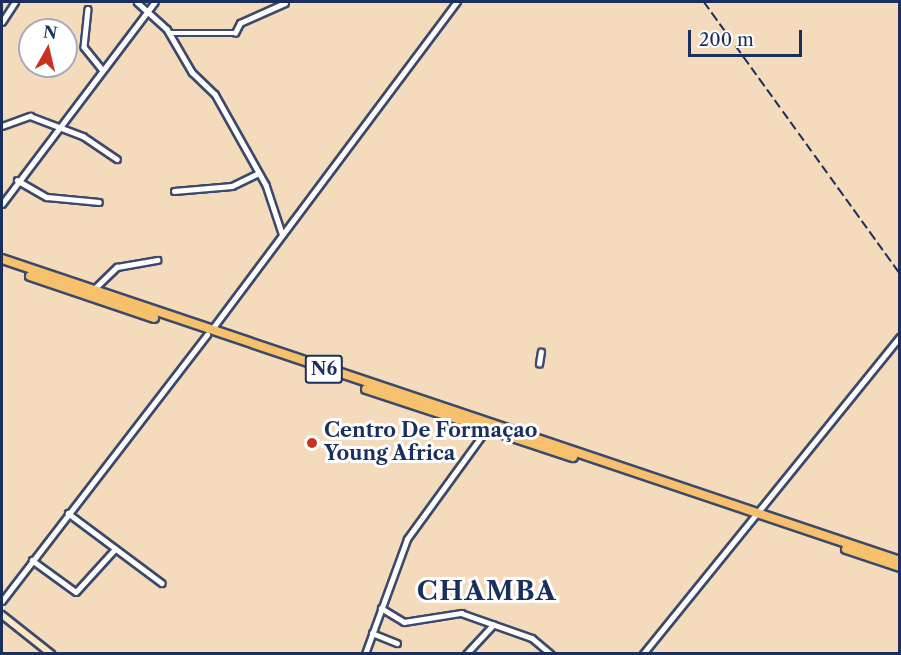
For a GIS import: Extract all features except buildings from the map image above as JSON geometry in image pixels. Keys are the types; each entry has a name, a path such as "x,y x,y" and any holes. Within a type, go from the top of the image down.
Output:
{"highway":[{"name":"N6","path":"2,259 487,429 900,561"},
{"name":"N6","path":"2,265 758,517 900,567"}],"main road":[{"path":"2,615 51,654"}],"street":[{"path":"2,22 15,2"},
{"path":"137,2 170,33 192,72 215,94 257,174 282,232"},
{"path":"2,204 17,180 155,2"},
{"path":"2,601 209,333 282,232 457,2"},
{"path":"170,33 235,33 240,23 285,3"},
{"path":"88,9 84,47 102,69"},
{"path":"2,126 25,115 59,126 117,159"},
{"path":"174,191 232,186 257,174"},
{"path":"17,180 47,197 99,202"},
{"path":"93,291 117,267 157,260"},
{"path":"643,654 758,517 900,337"},
{"path":"539,364 542,352"},
{"path":"365,654 408,539 487,429"},
{"path":"68,513 162,583"},
{"path":"32,560 76,592 116,549"},
{"path":"381,608 404,622 449,611 532,638 551,654"},
{"path":"466,654 493,625"},
{"path":"372,633 396,643"}],"railway":[{"path":"704,2 900,274"}],"place":[{"name":"Centro De Formaçao Young Africa","path":"312,443"}],"district":[{"name":"CHAMBA","path":"487,592"}]}
